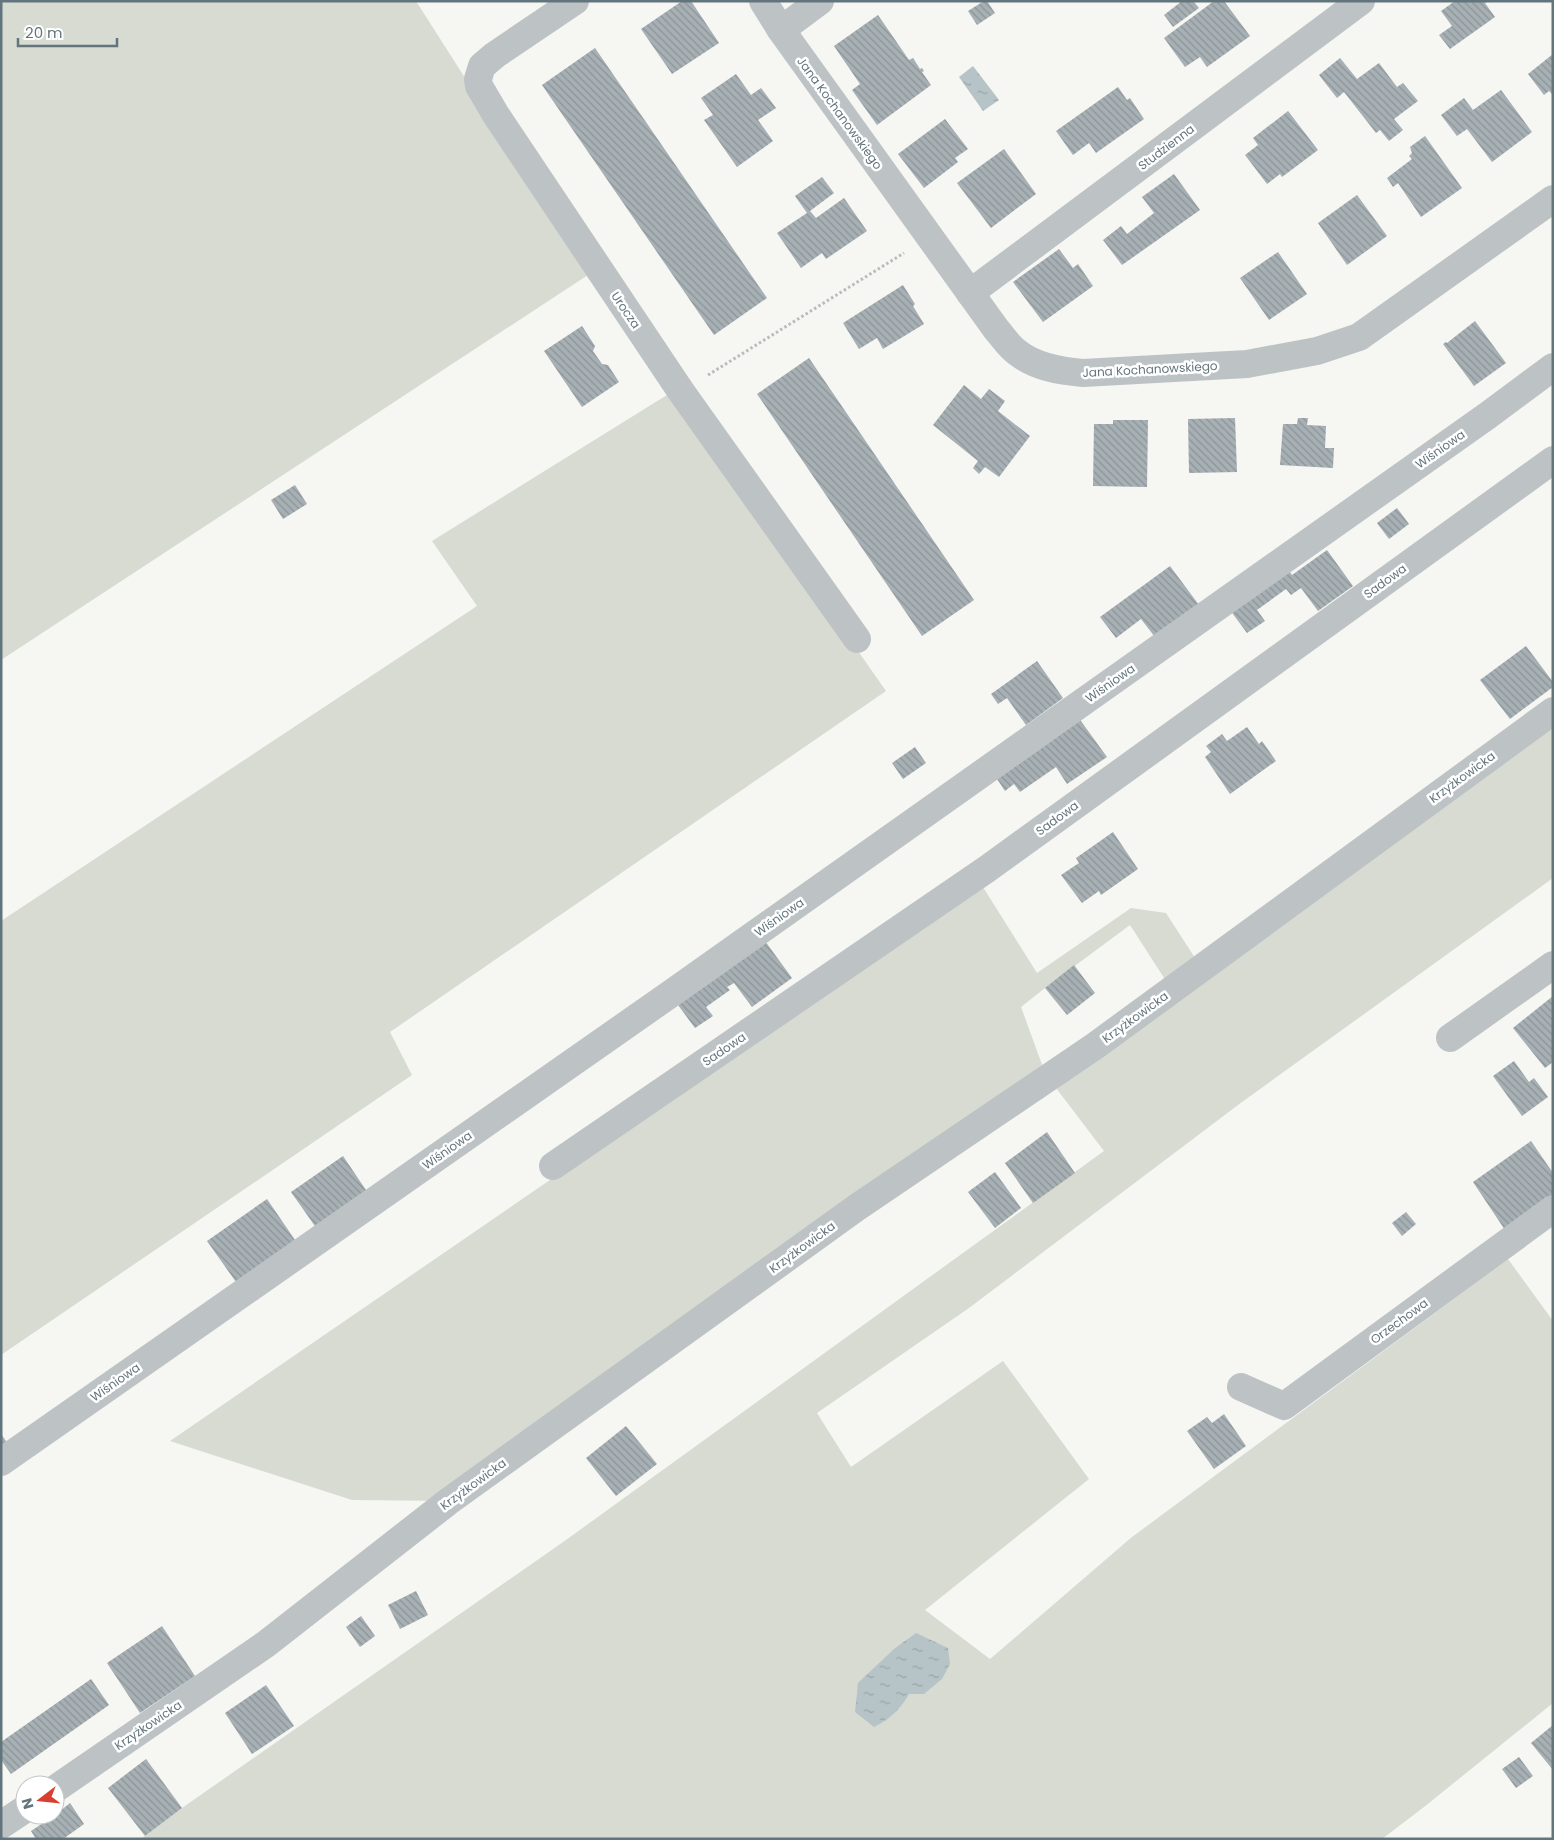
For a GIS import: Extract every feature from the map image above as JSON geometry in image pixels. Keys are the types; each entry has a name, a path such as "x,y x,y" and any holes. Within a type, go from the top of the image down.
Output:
{"street":[{"name":"Urocza","path":"575,1 495,55 482,66 478,79 479,86 496,115 682,392 857,639"},
{"name":"Jana Kochanowskiego","path":"763,1 781,30 996,329 1017,353 1042,366 1082,373 1247,364 1317,351 1360,337 1553,199"},
{"path":"781,30 820,1"},
{"name":"Studzienna","path":"970,293 1361,1"},
{"name":"Wiśniowa","path":"1,1462 669,995 1553,367"},
{"name":"Sadowa","path":"553,1166 988,868 1553,460"},
{"name":"Krzyżkowicka","path":"65,1782 266,1644 457,1496 856,1208 1095,1046 1553,711"},
{"path":"1450,1038 1553,965"},
{"name":"Orzechowa","path":"1241,1387 1284,1406 1553,1209"},
{"path":"1,1826 15,1816"}],"path":[{"path":"682,392 930,237"}],"shaded area":[{"path":"5,1 416,1 488,114 594,271 1,660 1,3"},
{"path":"675,390 886,691 390,1032 412,1075 1,1355 1,921 477,606 432,541"},
{"path":"1553,723 1553,878 1242,1102 969,1308 817,1413 851,1467 1003,1361 1089,1479 925,1610 990,1659 1132,1537 1508,1259 1553,1321 1553,1703 1424,1807 1382,1839 141,1839 182,1808 566,1540 1104,1151 1056,1088 1177,998 1130,925 1021,1007 1044,1070 449,1501 352,1500 170,1441 981,884 1037,973 1131,908 1166,913 1206,975"}],"water":[{"path":"973,66 999,100 983,111 959,77"},
{"path":"916,1633 948,1648 950,1664 942,1679 924,1694 909,1694 894,1714 874,1727 855,1712 858,1683 894,1649"}],"building":[{"path":"682,1 691,1 719,43 672,74 641,29"},
{"path":"987,1 995,13 977,25 968,11"},
{"path":"1182,1 1193,1 1199,8 1173,27 1164,15"},
{"path":"1214,1 1224,1 1250,36 1207,67 1200,57 1185,67 1164,38"},
{"path":"1455,1 1488,1 1485,3 1495,17 1450,49 1439,35 1452,26 1441,11"},
{"path":"878,15 909,60 913,58 920,69 922,68 924,71 922,72 931,85 877,125 852,90 860,84 834,46"},
{"path":"595,48 767,298 714,335 542,85"},
{"path":"1553,54 1553,95 1549,91 1544,95 1528,74"},
{"path":"1340,58 1357,79 1379,63 1397,87 1403,83 1418,101 1394,119 1403,130 1389,141 1380,130 1376,133 1344,92 1337,98 1319,75"},
{"path":"736,74 751,95 761,88 776,108 758,120 773,141 737,167 704,120 713,115 701,98"},
{"path":"1118,87 1127,100 1130,98 1144,119 1096,153 1089,143 1073,155 1056,131"},
{"path":"1501,90 1532,132 1492,162 1467,129 1457,136 1441,115 1464,98 1473,110"},
{"path":"1288,111 1318,150 1282,177 1280,174 1267,184 1245,155 1258,145 1253,138"},
{"path":"945,119 968,149 955,158 958,162 924,188 898,154"},
{"path":"1425,136 1462,188 1421,217 1398,183 1393,187 1387,178 1412,159 1409,156 1412,153 1410,147"},
{"path":"1004,149 1036,194 991,228 957,183"},
{"path":"1174,174 1200,210 1122,265 1103,240 1121,226 1127,234 1154,213 1142,197"},
{"path":"822,177 834,193 810,211 816,218 844,198 867,231 826,259 822,253 801,268 777,233 807,213 795,196"},
{"path":"1357,195 1387,236 1347,265 1318,223"},
{"path":"1059,249 1073,268 1078,264 1093,286 1043,322 1013,282"},
{"path":"1278,252 1307,294 1269,320 1240,278"},
{"path":"903,285 915,304 913,306 924,324 883,349 877,338 859,349 843,323"},
{"path":"1475,321 1506,363 1474,386 1443,344 1447,343"},
{"path":"582,326 595,346 593,351 602,364 608,365 619,382 582,407 544,351"},
{"path":"809,358 974,600 922,636 757,394"},
{"path":"964,385 981,399 989,389 1005,401 998,411 1030,436 999,477 985,467 979,474 973,468 978,461 933,425"},
{"path":"1235,418 1237,472 1189,473 1188,419"},
{"path":"1298,418 1308,418 1307,425 1326,426 1325,448 1334,448 1333,468 1280,465 1283,424 1297,424"},
{"path":"1113,420 1148,420 1147,487 1093,486 1094,424 1113,424"},
{"path":"295,485 307,504 283,519 271,500"},
{"path":"1397,508 1409,524 1389,539 1377,523"},
{"path":"1327,550 1353,586 1318,611 1301,588 1291,595 1286,589 1257,610 1265,621 1247,633 1230,610 1288,569 1292,575"},
{"path":"1170,566 1199,605 1155,637 1141,619 1116,638 1100,617"},
{"path":"1526,646 1553,682 1553,687 1510,719 1480,680"},
{"path":"1037,661 1063,698 1026,725 1007,698 998,704 991,694"},
{"path":"1078,717 1107,757 1067,784 1056,767 1020,792 1014,784 1005,791 995,776"},
{"path":"1247,727 1259,744 1262,741 1276,761 1230,794 1205,757 1211,752 1206,746 1222,734 1227,741"},
{"path":"915,747 926,763 903,779 892,763"},
{"path":"1113,832 1138,869 1101,895 1099,891 1082,903 1061,875 1079,863 1076,858"},
{"path":"765,941 792,978 752,1007 734,983 727,987 730,990 706,1007 713,1016 695,1028 678,1005"},
{"path":"1074,965 1095,993 1067,1015 1045,988"},
{"path":"1553,996 1553,1062 1545,1068 1513,1028"},
{"path":"1514,1061 1529,1082 1534,1078 1548,1097 1522,1116 1493,1076"},
{"path":"1047,1132 1075,1173 1033,1203 1005,1163"},
{"path":"1531,1141 1553,1173 1553,1197 1505,1230 1473,1182"},
{"path":"343,1156 368,1193 317,1229 291,1192"},
{"path":"995,1172 1021,1208 995,1228 968,1192"},
{"path":"267,1199 295,1240 236,1282 207,1241"},
{"path":"1406,1212 1416,1224 1402,1236 1392,1223"},
{"path":"1224,1414 1246,1446 1214,1469 1187,1431 1207,1417 1212,1423"},
{"path":"626,1426 657,1464 616,1496 586,1458"},
{"path":"1,1434 11,1448 1,1455"},
{"path":"416,1591 428,1615 400,1629 388,1605"},
{"path":"361,1616 375,1636 360,1647 346,1627"},
{"path":"162,1626 195,1676 140,1713 107,1663"},
{"path":"91,1679 109,1705 11,1774 1,1760 1,1742"},
{"path":"266,1685 294,1726 252,1754 225,1713"},
{"path":"1553,1725 1553,1770 1531,1743"},
{"path":"1519,1757 1533,1776 1516,1788 1502,1769"},
{"path":"146,1759 182,1808 145,1836 108,1788"},
{"path":"70,1803 84,1824 63,1839 36,1839 31,1831 40,1825 65,1825 65,1807"}]}
